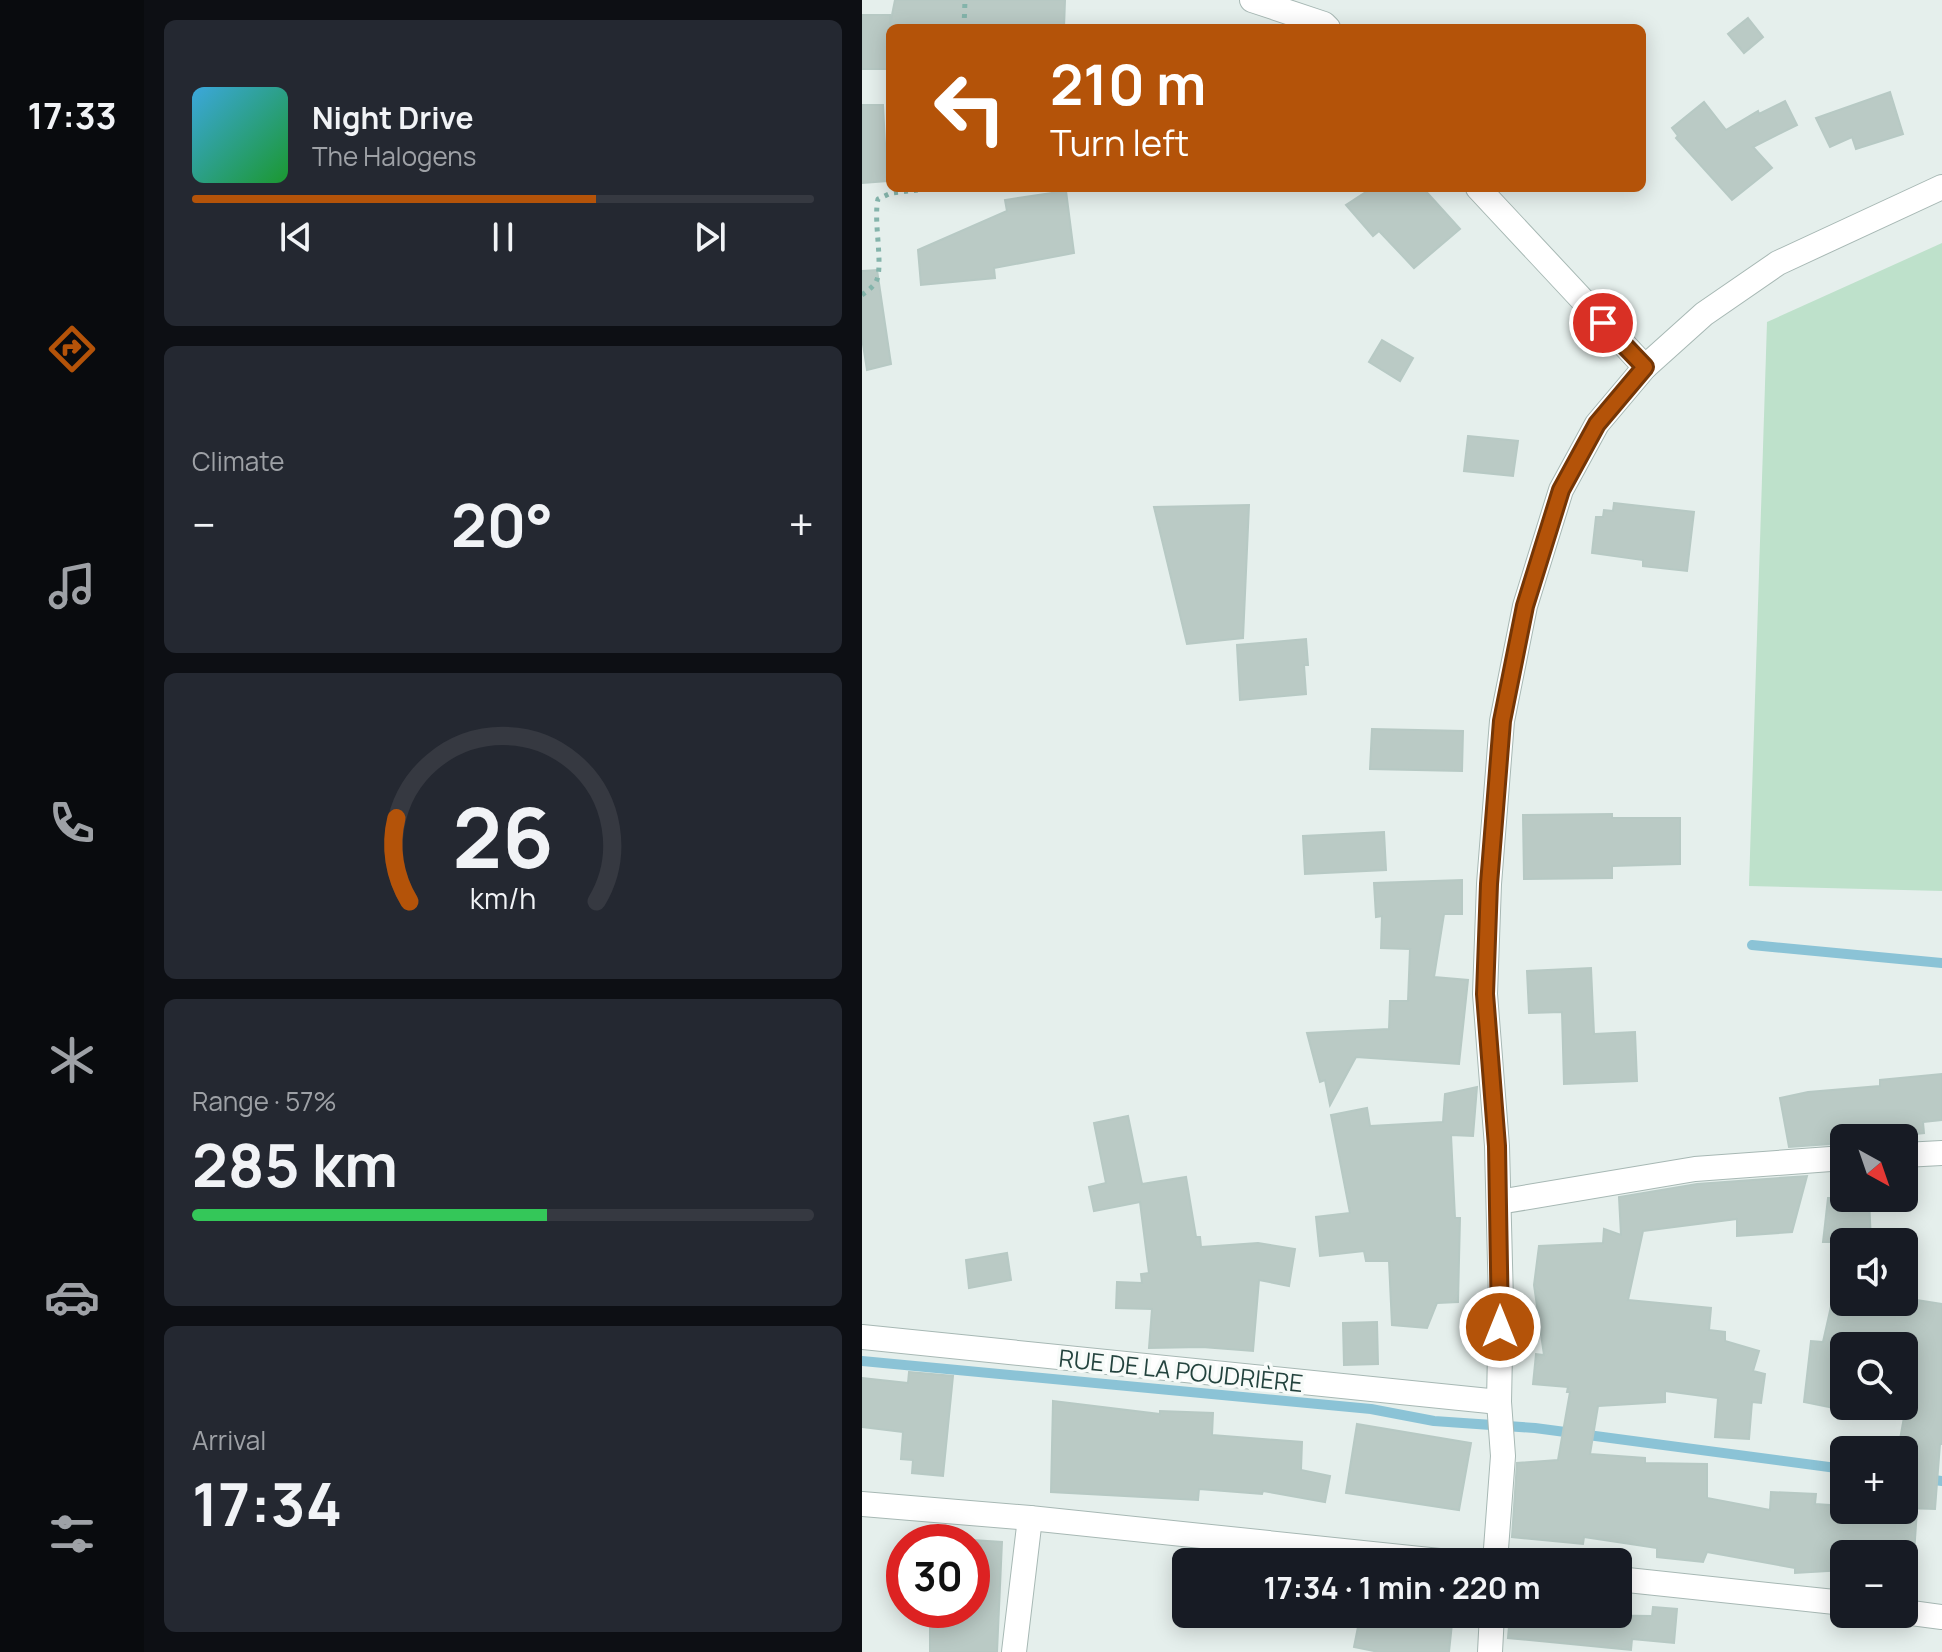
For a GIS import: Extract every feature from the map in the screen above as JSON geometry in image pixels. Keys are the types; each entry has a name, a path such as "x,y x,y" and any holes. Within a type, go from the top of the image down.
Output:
{"street":[{"path":"1252,0 1324,24"},
{"path":"1496,1548 1503,1456 1499,1402 1501,1302 1497,1146 1485,994 1489,884 1502,721 1525,606 1561,490 1597,424 1645,367 1704,314 1778,263 1942,187"},
{"path":"1482,192 1645,367"},
{"path":"1918,1154 1942,1153"},
{"path":"1499,1202 1695,1169 1830,1159"},
{"name":"RUE DE LA POUDRIÈRE","path":"862,1337 1499,1402"},
{"path":"862,1504 1316,1548"},
{"path":"1014,1652 1030,1518"},
{"path":"1632,1580 1830,1602"},
{"path":"1918,1614 1942,1617"},
{"path":"1490,1652 1491,1628"}],"path":[{"path":"964,24 965,0"},
{"path":"862,295 876,281 879,271 874,215 878,199 900,192"}],"green space":[{"path":"1942,243 1942,891 1749,886 1767,322"}],"building":[{"path":"895,0 1065,0 1064,24 890,24"},
{"path":"862,15 890,15 890,24 886,24 886,69 862,69"},
{"path":"1748,18 1763,37 1744,53 1728,34"},
{"path":"1890,92 1903,134 1856,149 1852,137 1830,147 1816,118"},
{"path":"1785,101 1797,125 1753,147 1772,168 1732,200 1676,138 1678,136 1672,128 1704,102 1726,130 1758,111 1759,114"},
{"path":"862,105 883,105 886,181 862,183"},
{"path":"1066,192 1074,253 994,268 995,278 921,285 918,250 1007,211 1005,200"},
{"path":"1366,192 1427,192 1460,229 1414,268 1379,231 1373,236 1346,205"},
{"path":"877,270 891,364 867,370 862,338 862,271"},
{"path":"1382,340 1413,358 1400,381 1369,362"},
{"path":"1468,436 1518,441 1513,476 1464,471"},
{"path":"1614,503 1694,512 1687,571 1643,566 1643,560 1592,553 1596,517 1603,517 1604,510 1613,511"},
{"path":"1249,505 1243,638 1187,644 1154,507"},
{"path":"1306,639 1306,694 1240,700 1237,645"},
{"path":"1372,729 1463,731 1462,771 1370,769"},
{"path":"1612,814 1612,818 1680,818 1680,864 1612,866 1612,878 1524,879 1523,815"},
{"path":"1384,832 1386,870 1305,874 1303,836"},
{"path":"1462,880 1462,914 1444,914 1434,977 1468,980 1459,1064 1356,1057 1330,1105 1325,1080 1320,1082 1307,1033 1389,1029 1390,1001 1408,1001 1410,949 1381,948 1382,916 1376,917 1374,883"},
{"path":"1591,968 1594,1034 1635,1032 1637,1081 1564,1084 1562,1012 1529,1013 1527,971"},
{"path":"1942,1074 1942,1120 1923,1122 1924,1133 1918,1134 1918,1124 1830,1124 1830,1144 1789,1147 1780,1098 1808,1092 1880,1086 1880,1080"},
{"path":"1477,1087 1473,1136 1451,1135 1455,1218 1460,1218 1458,1302 1437,1303 1427,1328 1392,1325 1389,1261 1366,1261 1364,1251 1320,1256 1316,1217 1350,1213 1331,1115 1367,1108 1370,1126 1443,1122 1445,1094"},
{"path":"1128,1116 1142,1184 1186,1177 1196,1237 1200,1237 1201,1247 1258,1243 1295,1249 1289,1286 1259,1280 1253,1351 1202,1347 1149,1348 1152,1309 1116,1308 1117,1282 1142,1283 1141,1274 1149,1273 1140,1202 1094,1211 1089,1187 1106,1183 1094,1123"},
{"path":"1807,1176 1792,1232 1737,1236 1737,1219 1643,1231 1628,1300 1711,1308 1709,1330 1725,1332 1725,1341 1759,1351 1753,1371 1765,1374 1761,1403 1752,1402 1749,1439 1715,1437 1718,1398 1665,1391 1665,1402 1598,1406 1590,1454 1645,1458 1645,1463 1707,1464 1707,1498 1770,1510 1771,1492 1816,1494 1815,1504 1830,1505 1830,1524 1916,1524 1915,1540 1830,1540 1830,1571 1795,1573 1795,1568 1707,1552 1703,1562 1657,1557 1657,1548 1584,1537 1583,1544 1512,1537 1517,1463 1558,1460 1570,1392 1567,1392 1568,1387 1533,1384 1536,1354 1544,1355 1534,1285 1539,1246 1603,1243 1604,1229 1621,1235 1619,1197 1697,1184"},
{"path":"1828,1198 1830,1212 1870,1212 1870,1228 1830,1228 1830,1242 1823,1242"},
{"path":"1007,1253 1011,1280 969,1288 966,1260"},
{"path":"1918,1300 1942,1304 1942,1444 1935,1509 1918,1508 1918,1436 1901,1436 1903,1420 1918,1420 1918,1332 1830,1332 1830,1407 1804,1402 1811,1341 1823,1342 1830,1311 1830,1316 1918,1316"},
{"path":"1377,1322 1378,1364 1344,1365 1343,1323"},
{"path":"909,1372 953,1376 943,1476 912,1473 913,1460 901,1459 903,1432 862,1427 862,1378 908,1383"},
{"path":"1053,1401 1160,1414 1160,1411 1213,1413 1212,1435 1302,1442 1301,1470 1330,1476 1325,1502 1263,1491 1262,1494 1199,1489 1198,1500 1051,1492"},
{"path":"1357,1424 1471,1443 1459,1510 1346,1493"},
{"path":"990,1541 1002,1542 997,1652 930,1652 930,1628 990,1628"},
{"path":"1653,1607 1677,1609 1674,1643 1632,1639 1631,1650 1508,1638 1509,1628 1632,1628 1632,1616 1652,1616"},
{"path":"1358,1628 1452,1628 1449,1652 1379,1652 1354,1647"}],"waterway":[{"path":"1752,945 1942,963"},
{"path":"862,1361 1371,1409 1434,1421 1535,1428 1830,1467"},
{"path":"1918,1478 1942,1481"}],"route":[{"path":"1500,1327 1497,1146 1485,994 1489,884 1502,721 1525,606 1561,490 1597,424 1645,367 1603,323"}]}
